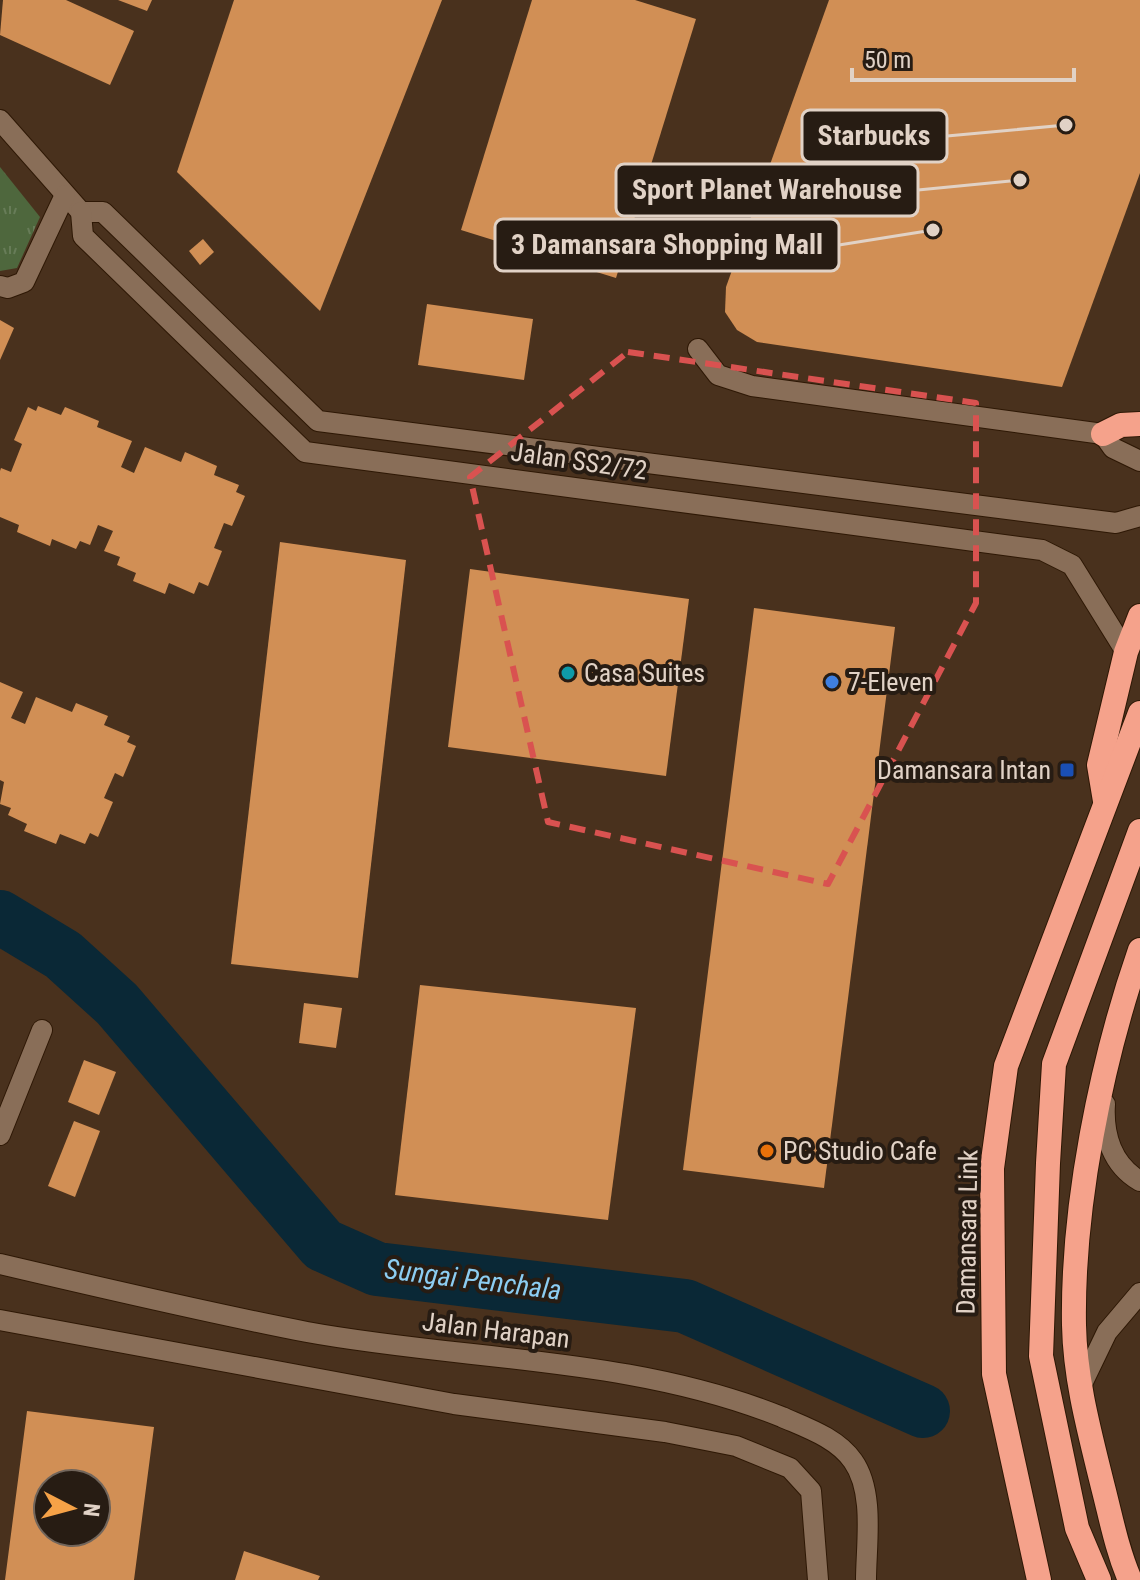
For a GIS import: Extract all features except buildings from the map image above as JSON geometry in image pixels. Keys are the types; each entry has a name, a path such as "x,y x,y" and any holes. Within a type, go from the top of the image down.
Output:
{"highway":[{"path":"1103,434 1121,425 1140,424"},
{"path":"1106,803 1099,765 1126,652 1140,616"},
{"name":"Damansara Link","path":"1038,1578 994,1374 992,1168 1006,1066 1140,713"},
{"path":"1099,1580 1077,1528 1041,1356 1048,1163 1054,1064 1140,831"},
{"path":"1130,1580 1080,1388 1074,1326 1076,1265 1092,1135 1108,1052 1140,950"}],"street":[{"name":"Jalan SS2/72","path":"0,120 81,212 83,236 305,452 1042,550 1072,565 1126,652"},
{"path":"0,286 8,288 24,282 65,195"},
{"name":"Jalan SS2/72","path":"81,212 103,212 318,421 1116,523 1140,516"},
{"path":"132,283 153,260"},
{"path":"698,349 718,375 752,386 1103,434 1113,448 1140,461"},
{"path":"227,375 246,352"},
{"path":"0,1135 42,1030"},
{"path":"1108,1052 1103,1123 1113,1154 1140,1181"},
{"name":"Jalan Harapan","path":"0,1264 309,1332 572,1364 671,1384 769,1412 832,1441 854,1462 866,1504 866,1580"},
{"path":"1080,1388 1107,1332 1140,1293"},
{"path":"0,1320 454,1404 665,1432 736,1446 790,1468 811,1491 818,1580"}],"highlighted area":[{"path":"628,352 976,403 976,603 828,884 548,822 470,477"}],"green space":[{"path":"0,167 40,217 17,268 0,271"}],"waterway":[{"name":"Sungai Penchala","path":"0,917 63,955 117,1004 323,1245 377,1269 685,1306 923,1411"}],"place":[{"name":"Starbucks","path":"1066,125"},
{"name":"Sport Planet Warehouse","path":"1020,180"},
{"name":"3 Damansara Shopping Mall","path":"933,230"},
{"name":"Casa Suites","path":"568,673"},
{"name":"7-Eleven","path":"832,682"},
{"name":"Damansara Intan","path":"1067,770"},
{"name":"PC Studio Cafe","path":"767,1151"}]}
